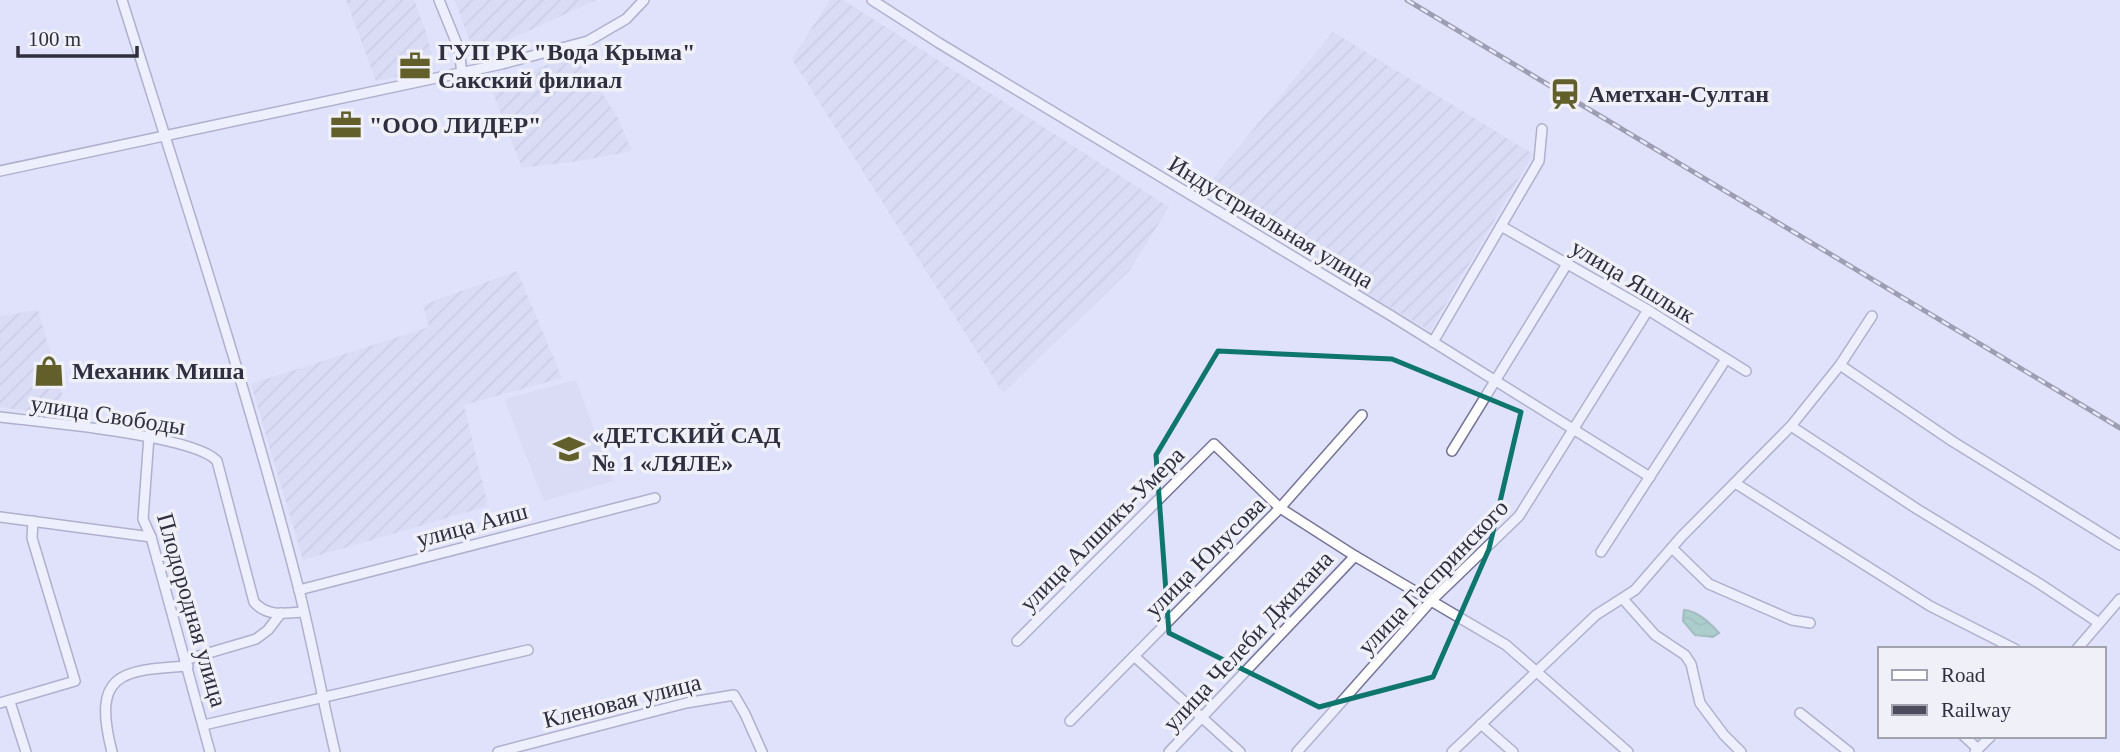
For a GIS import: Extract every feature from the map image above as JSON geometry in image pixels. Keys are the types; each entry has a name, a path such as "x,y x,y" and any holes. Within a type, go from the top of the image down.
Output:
{"street":[{"path":"121,0 266,470 299,590 335,752"},
{"path":"439,0 458,49 462,74"},
{"path":"0,171 462,74 589,41 626,19 644,0"},
{"name":"Индустриальная улица","path":"872,0 950,51 1433,342 1650,477"},
{"path":"1433,342 1539,161 1542,129"},
{"name":"улица Яшлык","path":"1501,226 1648,310 1745,372"},
{"path":"1452,451 1567,264"},
{"name":"улица Гаспринского","path":"1297,752 1431,601 1520,516 1648,310"},
{"path":"1452,752 1596,615 1635,590 1672,548 1791,426 1840,365 1872,316"},
{"path":"1601,552 1726,359"},
{"path":"1840,365 1952,440 2120,545"},
{"name":"улица Юнусова","path":"1070,721 1280,508 1362,415"},
{"name":"улица Свободы","path":"0,417 149,436 207,452 217,461 254,603 260,610 269,613 303,612"},
{"path":"1791,426 2099,623"},
{"name":"Плодородная улица","path":"149,436 144,519 187,663 210,752"},
{"name":"улица Алшикъ-Умера","path":"1017,641 1214,444 1280,508"},
{"path":"1735,483 1930,606 2011,647"},
{"name":"улица Аиш","path":"299,590 654,498"},
{"path":"1280,508 1355,556 1493,636 1537,671 1628,752"},
{"path":"0,517 151,537"},
{"path":"26,752 5,702 75,681 33,538 33,521"},
{"path":"1672,548 1709,584 1792,620 1810,623"},
{"name":"улица Челеби Джихана","path":"1169,752 1355,556"},
{"path":"1623,599 1655,635 1685,655 1691,664 1700,703 1724,735 1741,752"},
{"path":"2079,647 2120,599"},
{"path":"112,752 104,705 109,690 120,678 144,669 187,663 256,639 262,636 281,613"},
{"path":"204,725 528,650"},
{"path":"1134,656 1240,752"},
{"name":"Кленовая улица","path":"498,752 686,703 734,695 762,752"},
{"path":"1800,713 1849,752"},
{"path":"1481,724 1513,752"}],"highlighted area":[{"path":"1218,351 1392,359 1521,412 1489,549 1433,677 1319,707 1169,633 1156,455"}],"shaded area":[{"path":"346,0 414,0 427,35 435,69 376,81"},
{"path":"455,0 596,0 475,55"},
{"path":"830,0 843,0 1169,207 1130,270 1003,393 792,59"},
{"path":"1333,32 1533,154 1430,331 1201,193"},
{"path":"576,53 617,116 632,151 522,168 491,88"},
{"path":"517,271 562,378 464,405 488,506 303,560 251,384 429,327 423,305"},
{"path":"38,310 62,393 55,415 0,407 0,316"},
{"path":"576,380 613,481 544,501 504,399"}],"water":[{"path":"1684,610 1699,615 1719,633 1713,637 1695,635 1683,621"}],"railway":[{"path":"1407,0 2120,428"}],"place":[{"name":"ГУП РК \"Вода Крыма\" Сакский филиал","path":"415,66"},
{"name":"Аметхан-Султан","path":"1565,94"},
{"name":"\"ООО ЛИДЕР\"","path":"346,125"},
{"name":"Механик Миша","path":"49,371"},
{"name":"«ДЕТСКИЙ САД № 1 «ЛЯЛЕ»","path":"569,449"}]}
